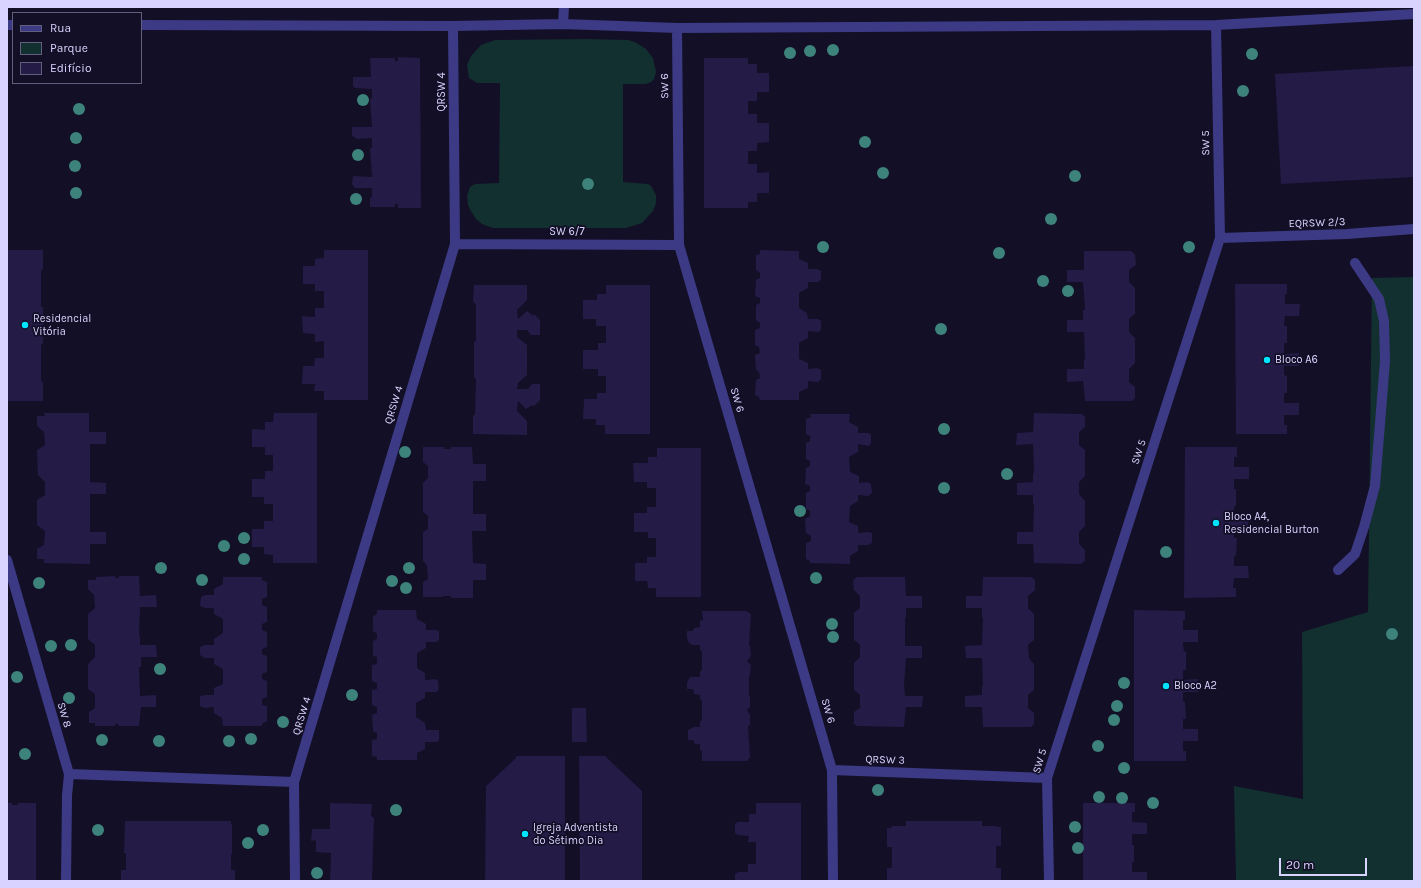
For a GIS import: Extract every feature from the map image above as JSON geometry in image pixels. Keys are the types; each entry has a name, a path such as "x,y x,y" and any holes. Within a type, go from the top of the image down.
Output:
{"street":[{"path":"563,24 564,7"},
{"path":"142,25 453,26 563,24 677,28 1216,25 1414,14"},
{"name":"SW 5","path":"1048,881 1047,778 1220,238 1216,25"},
{"name":"QRSW 4","path":"295,881 294,782 455,244 453,26"},
{"name":"SW 6","path":"677,28 679,245 832,770"},
{"name":"EQRSW 2/3","path":"1220,238 1346,234 1414,229"},
{"name":"SW 6/7","path":"455,244 679,245"},
{"path":"1338,570 1355,554 1375,486 1384,361 1384,321 1379,299 1355,263"},
{"name":"SW 8","path":"7,560 69,774 67,796 66,881"},
{"path":"832,770 833,881"},
{"name":"QRSW 3","path":"832,770 1047,778"},
{"path":"69,774 294,782"}],"green space":[{"path":"495,40 628,40 635,42 646,49 653,58 656,72 654,79 651,82 646,84 623,84 623,182 648,184 651,186 656,195 656,203 653,211 642,223 626,228 493,228 482,224 476,219 471,211 468,205 467,196 470,187 475,184 499,183 500,83 477,83 469,78 467,65 471,56 481,45"},
{"path":"1414,277 1414,881 1236,881 1234,786 1303,799 1302,632 1368,612 1372,278"}],"building":[{"path":"398,57 420,58 421,208 398,208 398,204 395,204 395,207 370,207 372,188 355,188 352,184 353,176 372,177 370,148 372,148 372,138 357,139 352,135 352,127 372,127 370,99 372,98 372,89 355,88 353,86 353,77 371,77 370,58 395,58 395,61 398,61"},
{"path":"704,58 748,58 748,64 757,64 757,73 769,73 769,92 757,92 757,101 748,101 748,114 757,114 757,123 769,123 769,142 757,143 757,151 748,151 748,164 757,164 757,173 769,172 769,193 757,193 757,202 748,202 748,208 704,208"},
{"path":"1414,66 1414,177 1281,184 1275,74"},
{"name":"Residencial Vitória","path":"7,250 43,250 43,269 41,271 43,343 41,345 41,381 43,382 43,401 7,401"},
{"path":"324,250 368,250 368,400 324,400 324,391 314,391 315,384 302,384 303,366 314,366 315,358 324,358 324,341 315,342 315,334 303,333 302,316 315,317 315,308 324,308 324,291 315,291 315,284 303,284 303,266 315,266 315,259 324,258"},
{"path":"760,250 799,251 799,259 808,263 808,269 817,269 821,271 821,280 818,282 808,282 808,288 799,293 799,308 807,313 808,319 818,319 821,321 821,330 818,332 808,331 808,338 799,343 799,359 808,363 808,369 817,368 821,370 821,379 818,382 808,381 808,388 799,392 799,400 760,400 759,397 755,395 756,380 760,378 759,372 756,370 755,355 760,353 759,347 755,345 755,330 760,328 760,323 756,320 756,305 760,303 760,298 755,296 756,280 760,278 760,273 756,270 756,255 760,254"},
{"path":"1084,251 1131,251 1135,254 1136,265 1129,270 1129,282 1135,288 1135,314 1129,319 1129,332 1135,338 1135,363 1129,369 1129,382 1135,387 1135,398 1132,401 1085,401 1083,381 1067,382 1067,369 1084,369 1084,332 1067,332 1067,320 1083,320 1083,310 1085,310 1083,282 1067,282 1067,270 1084,270"},
{"name":"Bloco A6","path":"1235,284 1287,284 1285,304 1300,304 1299,316 1285,316 1284,326 1287,326 1287,343 1284,343 1284,354 1299,353 1299,366 1284,366 1284,375 1287,376 1287,393 1284,393 1284,403 1299,403 1299,415 1284,415 1284,425 1287,425 1287,434 1236,434"},
{"path":"474,285 527,285 527,300 517,310 518,319 527,311 533,316 534,314 540,320 540,335 531,335 527,330 517,330 517,337 527,345 527,375 518,383 517,389 528,389 532,384 540,384 540,400 534,406 532,405 526,409 518,401 517,411 527,421 527,435 473,434 476,379 474,377 476,305 473,301"},
{"path":"606,285 650,285 650,434 605,434 605,425 596,425 596,419 583,419 584,399 597,399 597,393 606,393 606,376 598,376 598,369 583,369 583,350 598,350 598,343 606,343 606,326 596,326 596,319 583,319 583,300 597,300 597,294 606,294"},
{"path":"44,413 89,413 89,432 106,432 106,444 90,444 90,482 106,483 106,494 90,494 90,532 106,532 106,544 90,544 90,564 44,563 44,559 37,559 37,549 44,545 45,531 37,525 37,500 45,495 45,482 38,475 37,450 45,445 44,432 37,426 37,416 45,416"},
{"path":"274,413 317,413 317,563 273,563 273,555 264,554 264,547 252,547 252,529 264,529 264,521 273,521 273,504 264,504 264,497 252,497 252,479 265,479 265,471 273,471 273,455 265,455 265,447 252,447 252,429 265,430 265,422 273,422"},
{"path":"1034,413 1082,414 1085,417 1085,427 1079,432 1079,445 1085,450 1085,476 1079,482 1079,494 1085,501 1085,526 1079,532 1079,544 1085,550 1085,561 1081,564 1034,563 1033,544 1017,544 1017,532 1033,532 1033,495 1017,495 1017,483 1033,482 1033,444 1016,445 1017,433 1033,432"},
{"path":"810,414 850,414 849,422 858,427 858,433 871,434 871,443 869,446 858,444 858,452 849,457 850,472 859,476 859,483 868,482 871,484 872,493 868,496 858,495 858,501 850,506 849,522 858,526 858,533 872,533 872,543 868,545 858,545 858,551 850,556 850,564 810,563 810,561 806,559 806,543 811,541 811,536 806,533 805,519 810,516 810,511 806,509 806,493 810,491 810,486 805,484 806,468 810,466 810,461 806,459 806,443 810,441 810,436 806,434 806,419 811,417"},
{"path":"423,447 444,447 444,449 451,449 451,447 472,447 473,464 486,464 486,481 473,481 473,514 486,514 486,531 472,531 473,563 486,564 486,580 473,580 473,598 451,598 451,596 423,597 423,582 428,579 427,565 423,561 423,532 428,529 428,516 423,512 423,483 428,478 428,466 423,462"},
{"name":"Bloco A4, Residencial Burton","path":"1185,447 1237,447 1237,457 1234,457 1234,467 1249,467 1249,479 1234,479 1234,489 1236,489 1236,506 1234,507 1234,517 1249,517 1248,529 1234,528 1234,538 1237,538 1234,566 1248,566 1249,578 1234,578 1233,588 1236,588 1236,597 1184,598"},
{"path":"657,448 701,448 701,597 656,597 656,588 648,588 647,581 635,581 635,563 647,563 647,557 656,557 656,538 648,538 648,532 634,532 634,513 647,513 647,507 656,507 656,488 647,488 647,482 634,482 633,463 648,463 648,457 657,457"},
{"path":"115,576 115,578 119,578 119,576 139,576 140,596 156,595 157,607 140,607 139,635 140,645 156,645 157,657 141,657 141,667 139,667 140,696 156,695 156,707 141,707 139,726 119,726 118,724 115,724 115,726 95,726 95,723 89,723 89,712 95,708 95,694 88,689 88,664 95,657 95,645 88,639 88,614 95,608 94,595 88,589 88,580 96,580 96,577"},
{"path":"223,577 262,577 262,580 267,582 267,597 262,599 262,605 267,607 267,622 262,624 262,630 267,632 267,647 262,649 262,654 267,656 267,672 262,674 262,679 267,681 267,697 262,699 262,705 267,706 267,721 262,724 262,726 223,726 222,718 214,713 214,707 205,708 200,706 200,696 214,695 214,688 223,684 223,669 214,664 214,658 205,658 200,655 200,647 205,645 214,645 214,639 223,633 223,619 214,614 214,608 205,608 200,606 201,597 205,595 214,595 214,589 223,584"},
{"path":"857,577 905,577 906,596 922,596 922,608 906,608 905,646 922,646 922,658 906,658 904,685 905,696 923,696 922,707 906,707 904,727 857,726 854,724 854,712 860,708 860,695 854,690 854,663 860,657 860,645 854,640 854,613 860,608 860,596 854,590 853,580"},
{"path":"983,577 1031,577 1035,580 1035,590 1028,596 1028,608 1034,614 1034,640 1028,645 1029,658 1034,664 1034,690 1028,695 1028,708 1034,713 1034,724 1031,727 983,727 982,707 965,707 965,696 982,695 982,658 966,658 965,646 982,645 982,608 966,608 966,596 982,596"},
{"path":"377,610 416,610 417,619 426,624 426,630 439,631 439,640 436,642 426,642 426,648 417,653 417,668 425,673 425,680 436,679 438,681 439,690 436,692 425,692 425,698 416,703 416,717 425,723 426,730 439,730 439,740 437,742 425,742 425,749 417,753 417,760 377,760 377,757 372,756 372,740 377,739 377,733 373,731 372,715 377,713 377,707 372,705 372,690 377,689 377,683 372,681 372,665 377,664 377,657 373,656 373,641 377,639 377,634 373,631 373,616 377,614"},
{"name":"Bloco A2","path":"1134,610 1185,611 1183,630 1198,630 1198,642 1183,642 1184,652 1186,651 1186,670 1183,670 1183,680 1198,679 1198,692 1183,692 1186,719 1183,719 1183,729 1198,729 1198,741 1183,741 1183,751 1186,751 1186,761 1134,761"},
{"path":"702,611 746,611 751,614 749,645 751,656 747,661 751,665 749,676 750,707 747,710 750,715 750,725 748,726 750,757 747,761 702,761 700,744 695,744 693,740 688,740 688,730 694,727 700,727 700,722 702,720 702,701 700,699 700,695 694,694 693,689 687,689 687,683 690,677 700,677 700,672 702,670 702,652 700,645 693,645 689,643 687,631 693,631 694,628 700,627 700,621 703,620"},
{"path":"572,708 586,708 587,742 572,742"},
{"name":"Igreja Adventista do Sétimo Dia","path":"516,756 565,756 565,881 485,881 486,786 516,758"},
{"name":"Igreja Adventista do Sétimo Dia","path":"579,756 605,756 642,791 642,881 580,881"},
{"path":"7,803 18,805 18,803 36,803 36,881 7,881"},
{"path":"330,803 372,804 371,816 374,818 372,881 330,881 331,853 316,852 316,840 311,841 312,829 330,829"},
{"path":"756,803 801,803 801,881 735,881 735,874 739,872 748,872 748,864 756,864 756,842 748,842 749,836 738,835 735,833 735,824 738,822 749,822 749,814 756,814"},
{"path":"1083,803 1135,803 1135,812 1132,812 1132,822 1147,823 1147,834 1132,834 1132,845 1134,845 1134,862 1132,862 1132,872 1147,872 1147,881 1083,881"},
{"path":"125,821 231,821 231,870 235,870 235,881 121,881 121,870 126,870 126,853 124,853"},
{"path":"906,821 982,821 982,826 1001,827 1001,846 996,846 996,868 1001,868 1001,881 887,881 887,868 891,868 892,866 892,847 887,847 887,828 892,828 891,826 906,826"}],"place":[{"name":"Residencial Vitória","path":"25,325"},
{"name":"Bloco A6","path":"1267,360"},
{"name":"Bloco A4, Residencial Burton","path":"1216,523"},
{"name":"Bloco A2","path":"1166,686"},
{"name":"Igreja Adventista do Sétimo Dia","path":"525,834"}]}
